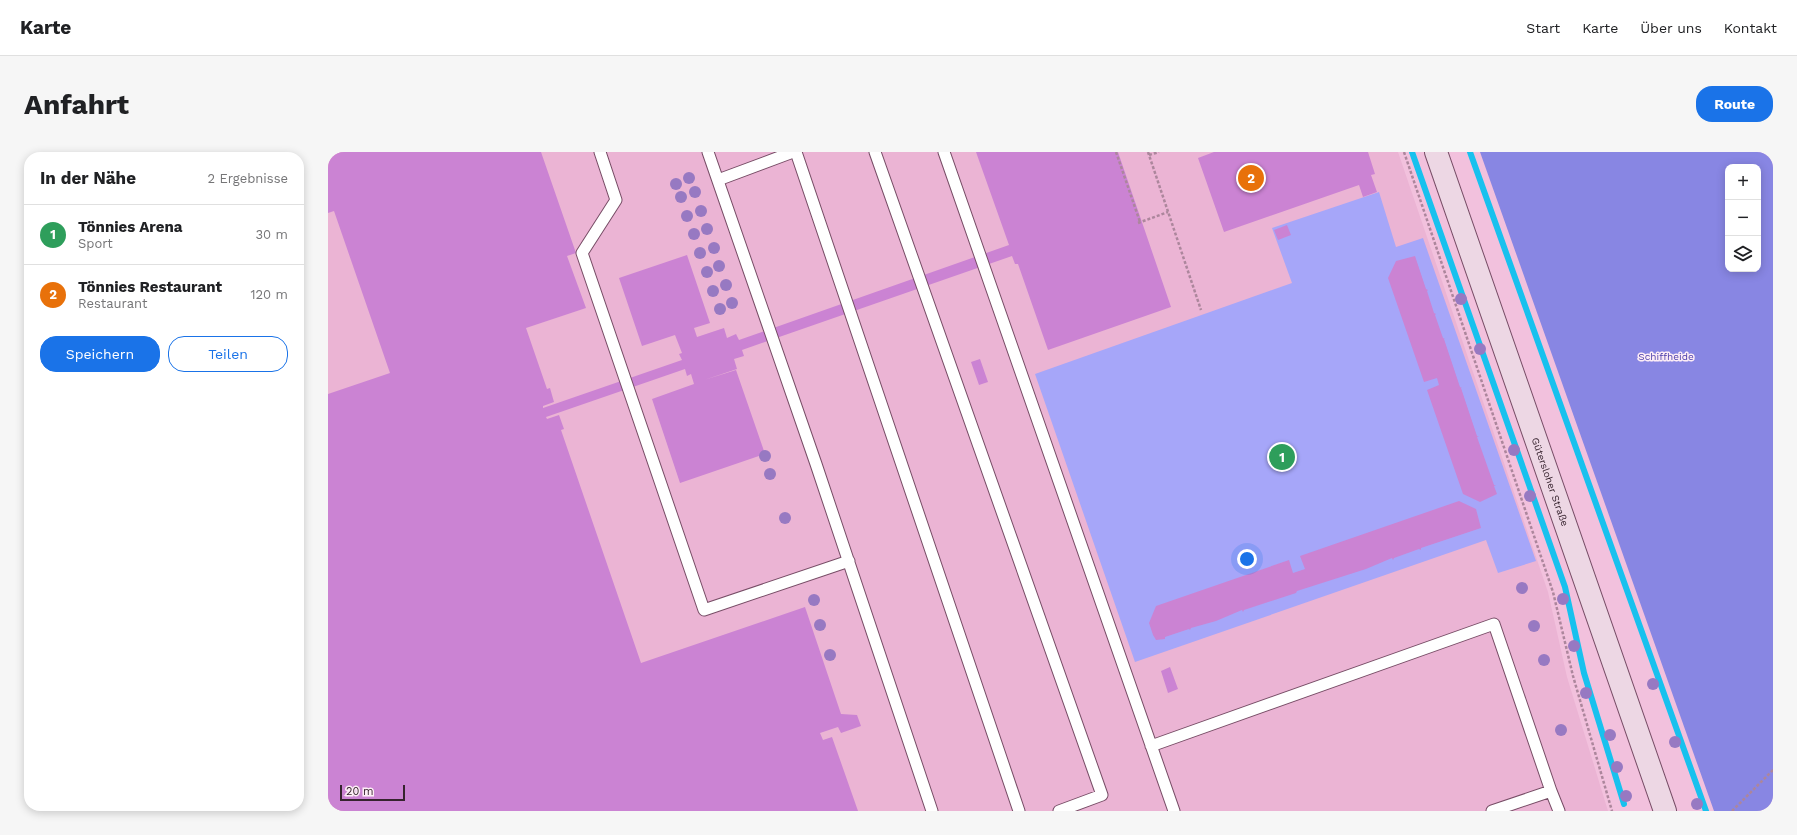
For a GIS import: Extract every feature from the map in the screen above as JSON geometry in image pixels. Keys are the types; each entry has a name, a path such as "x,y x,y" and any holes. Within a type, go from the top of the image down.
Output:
{"main road":[{"name":"Gütersloher Straße","path":"1436,152 1665,811"}],"lane":[{"path":"600,152 616,200 582,254 704,610 848,561"},
{"path":"708,152 932,811"},
{"path":"718,180 793,152"},
{"path":"796,152 1019,811"},
{"path":"875,152 1102,795 1059,811"},
{"path":"944,152 1174,811"},
{"path":"1151,746 1494,624 1559,811"},
{"path":"1492,811 1551,791"}],"path":[{"path":"1116,152 1139,223 1168,212"},
{"path":"1159,152 1149,154 1201,310"},
{"path":"1404,152 1553,592 1573,676 1612,811"},
{"path":"1732,811 1773,770"}],"shaded area":[{"path":"328,152 1398,152 1548,592 1567,677 1608,811 328,811"},
{"path":"1379,192 1396,247 1423,238 1536,561 1498,573 1486,540 1135,662 1035,374 1292,283 1272,228"}],"green space":[{"name":"Schiffheide","path":"1480,152 1773,152 1773,811 1714,811"}],"building":[{"path":"328,152 541,152 576,253 567,256 586,308 526,328 547,389 550,388 554,402 543,406 543,408 682,360 679,354 682,353 675,335 642,346 619,278 687,255 710,323 694,328 697,337 724,328 727,338 736,334 739,340 1009,245 976,152 1118,152 1171,307 1048,350 1018,264 1015,264 1012,256 742,350 744,356 734,359 737,369 704,380 736,370 765,454 680,483 652,399 694,384 691,374 687,376 685,369 546,417 547,419 559,415 564,429 561,430 641,663 805,607 841,714 857,715 861,726 841,733 838,727 820,733 823,740 832,737 858,811 328,811 328,394 390,373 334,211 328,213"},
{"path":"1214,152 1368,152 1375,174 1371,175 1377,192 1363,197 1359,185 1224,232 1198,158"},
{"path":"1287,225 1291,235 1278,240 1274,230"},
{"path":"1415,256 1426,289 1428,290 1427,291 1443,338 1445,339 1460,387 1462,388 1477,436 1479,437 1477,437 1494,485 1496,486 1494,486 1497,494 1480,502 1463,494 1427,390 1439,385 1437,378 1424,382 1388,278 1396,261"},
{"path":"980,359 988,382 979,385 971,362"},
{"path":"1459,501 1476,509 1481,528 1421,548 1421,550 1419,549 1394,558 1393,560 1392,558 1366,569 1297,591 1296,593 1244,610 1243,612 1242,610 1216,621 1165,637 1165,639 1156,640 1153,635 1149,623 1156,606 1289,560 1293,573 1305,569 1300,556"},
{"path":"1170,667 1178,689 1168,693 1161,671"}],"waterway":[{"path":"1412,152 1565,587 1584,673 1624,804"},
{"path":"1470,152 1706,811"}],"place":[{"name":"Tönnies Restaurant","path":"1251,178"},
{"name":"Tönnies Arena","path":"1282,457"}]}
